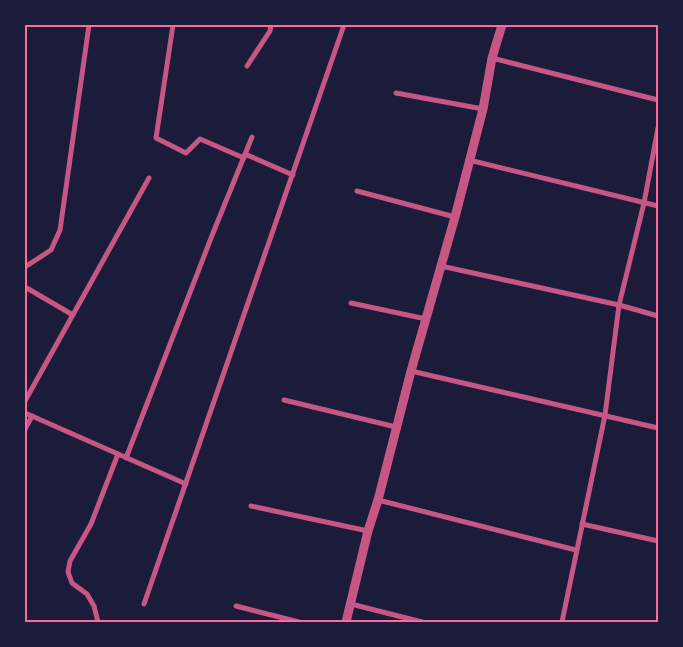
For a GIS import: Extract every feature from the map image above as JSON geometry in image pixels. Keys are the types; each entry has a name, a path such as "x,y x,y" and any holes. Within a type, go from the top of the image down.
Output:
{"street":[{"path":"25,267 51,250 60,230 90,25"},
{"path":"172,25 156,138 186,153 200,139 293,175"},
{"path":"247,66 270,32 271,25"},
{"path":"144,604 344,25"},
{"path":"346,622 368,531 455,217 483,109 492,58 502,25"},
{"path":"492,58 658,100"},
{"path":"396,93 483,109"},
{"path":"562,622 605,414 619,305 644,203 658,128"},
{"path":"126,458 252,138"},
{"path":"469,160 658,206"},
{"path":"25,401 149,178"},
{"path":"357,191 455,217"},
{"path":"440,266 619,305 658,316"},
{"path":"25,287 73,315"},
{"path":"351,303 426,320"},
{"path":"411,372 605,414 658,428"},
{"path":"284,400 396,427"},
{"path":"25,413 186,484"},
{"path":"25,430 32,416"},
{"path":"98,622 94,606 87,594 72,583 68,572 70,561 91,524 118,454"},
{"path":"378,500 576,550"},
{"path":"251,506 368,531"},
{"path":"582,524 658,541"},
{"path":"350,604 422,622"},
{"path":"236,606 299,622"}]}
